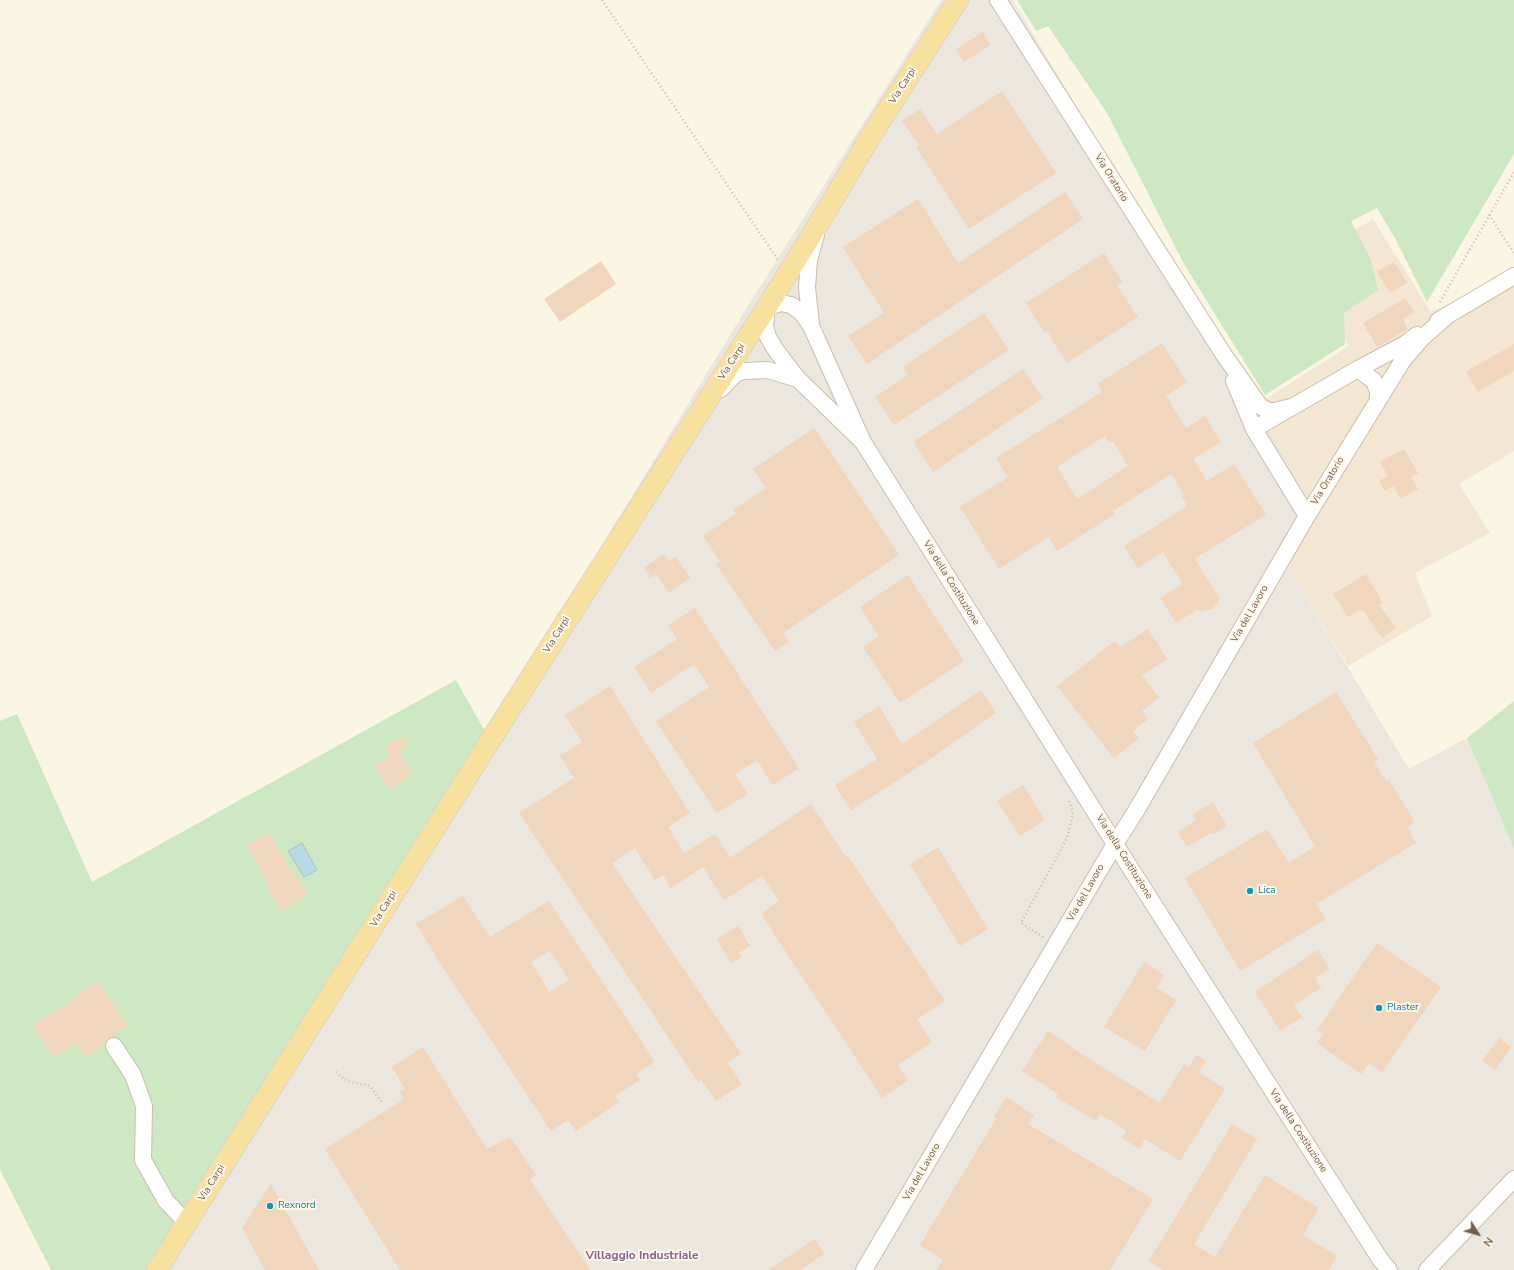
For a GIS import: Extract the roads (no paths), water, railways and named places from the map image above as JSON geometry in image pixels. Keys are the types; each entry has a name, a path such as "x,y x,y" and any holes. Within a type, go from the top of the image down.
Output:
{"main road":[{"name":"Via Carpi","path":"157,1270 367,935 767,307 872,134 958,0"}],"street":[{"name":"Via Oratorio","path":"998,0 1224,355 1260,406 1270,412 1291,407"},
{"name":"Via della Costituzione","path":"811,326 807,281 809,260 819,223"},
{"name":"Via Oratorio","path":"1254,429 1404,344 1431,325 1443,310 1514,276"},
{"name":"Via della Costituzione","path":"863,442 798,378 775,349 768,337 766,326 767,307 781,303 791,305 802,313 811,326 863,442 1115,844 1380,1259 1389,1270"},
{"name":"Via Oratorio","path":"1224,355 1254,429 1307,516 1406,356 1443,310"},
{"path":"1358,369 1374,381 1378,391 1378,400"},
{"name":"Via della Costituzione","path":"699,412 735,374 743,371 768,370 798,378"},
{"name":"Via del Lavoro","path":"864,1270 1115,844 1136,811 1307,516"},
{"path":"114,1046 133,1075 144,1106 143,1160 166,1201 187,1223"},
{"path":"1427,1270 1514,1179"}],"water":[{"path":"302,843 317,870 304,877 288,851"}],"place":[{"name":"Lica","path":"1250,891"},
{"name":"Plaster","path":"1379,1008"},
{"name":"Rexnord","path":"270,1206"}],"district":[{"name":"Villaggio Industriale","path":"642,1256"}]}
